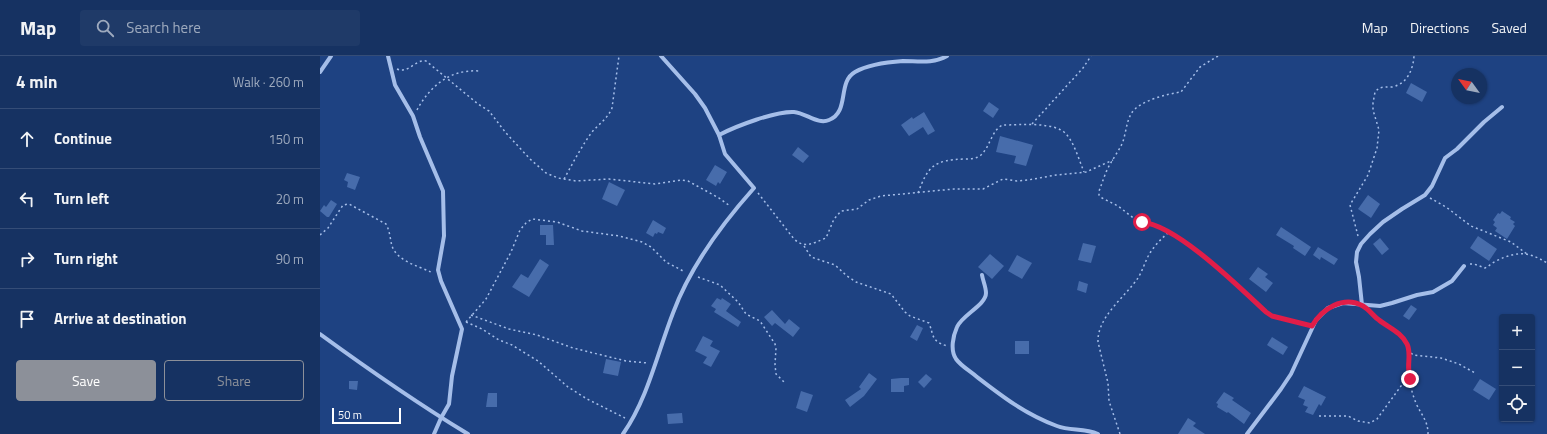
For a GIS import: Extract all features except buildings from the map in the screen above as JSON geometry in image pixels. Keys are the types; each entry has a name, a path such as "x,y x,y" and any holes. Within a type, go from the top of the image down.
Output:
{"street":[{"path":"320,72 331,56"},
{"path":"388,56 395,85 413,116 420,137 443,191 444,236 438,265 440,275 462,329 452,376 449,404 434,434"},
{"path":"623,434 632,421 656,364 673,312 682,291 718,231 754,188 725,154 719,135 705,108 695,94 661,56"},
{"path":"719,135 732,128 784,113 794,112 821,121 829,121 839,111 847,80 854,72 895,62 937,61 947,56"},
{"path":"1362,305 1356,262 1357,252 1361,244 1383,222 1425,195 1432,186 1445,158 1457,149 1484,122 1502,107"},
{"path":"1247,434 1291,374 1312,326 1321,314 1332,305 1349,303 1380,306 1433,292 1452,281 1464,266"},
{"path":"982,275 986,291 985,296 981,303 960,322 953,339 955,356 960,363 1019,408 1038,418 1070,432 1081,429 1098,434"},
{"path":"320,334 355,360 441,418 468,434"}],"path":[{"path":"564,179 584,144 594,130 610,114 619,56"},
{"path":"1031,125 1083,68 1091,56"},
{"path":"1218,56 1200,67 1181,92 1165,95 1141,105 1133,111 1127,122 1123,142 1108,169 1099,192 1100,197 1121,208 1138,221 1149,223 1169,232 1212,264 1272,316 1312,326"},
{"path":"1361,244 1356,232 1350,205 1368,175 1377,148 1379,130 1373,110 1374,96 1379,88 1397,85 1408,77 1413,66 1414,56"},
{"path":"391,65 401,71 419,61 426,61 478,104 489,111 506,133 537,166 546,173 576,181 610,179 655,184 682,180 688,181 719,198 735,210"},
{"path":"413,116 427,95 436,85 462,71 479,71"},
{"path":"918,193 925,176 934,165 959,159 974,159 981,156 988,148 1000,126 1031,125 1053,127 1067,134 1084,172"},
{"path":"804,246 826,237 832,222 841,211 857,209 865,202 876,197 954,188 983,189 1003,178 1028,180 1084,172 1113,160"},
{"path":"754,188 794,239 804,246 811,257 835,265 856,282 892,294 905,312 910,316 929,323 935,341 953,348"},
{"path":"1425,195 1446,207 1471,226 1511,242 1527,254 1547,263"},
{"path":"320,235 328,228 343,205 349,204 386,224 393,248 398,255 414,265 440,275"},
{"path":"462,329 471,315 486,299 523,226 528,220 532,219 557,222 582,231 619,236 642,242 651,247 666,262 691,275 720,285 738,302 746,314 760,321 775,344 776,374 784,382"},
{"path":"1120,434 1109,401 1108,383 1098,337 1101,327 1116,303 1126,294 1139,276 1150,253 1157,243 1169,232"},
{"path":"1464,266 1474,264 1485,268 1496,261 1518,253 1527,254"},
{"path":"1362,305 1378,320 1398,332 1410,351 1416,356 1441,358 1459,364 1475,373"},
{"path":"471,315 509,329 537,335 573,348 626,361 656,364"},
{"path":"466,322 482,329 499,340 512,345 538,361 568,387 587,399 604,409 632,421"},
{"path":"1410,351 1408,375 1416,402 1427,422 1428,434"},
{"path":"1319,416 1348,416 1366,423 1374,422 1408,375"}],"route":[{"path":"1142,222 1149,223 1163,229 1191,247 1272,316 1312,326 1321,314 1332,305 1343,303 1362,305 1378,320 1398,332 1405,341 1410,351 1407,371 1410,379"}]}
